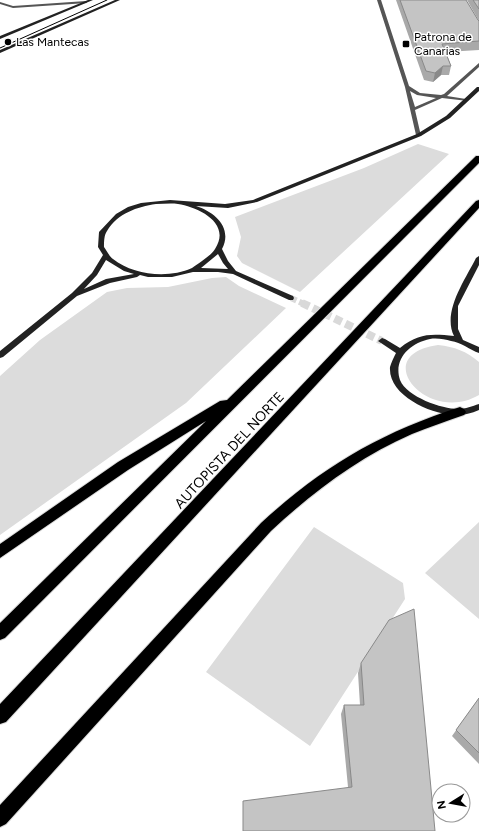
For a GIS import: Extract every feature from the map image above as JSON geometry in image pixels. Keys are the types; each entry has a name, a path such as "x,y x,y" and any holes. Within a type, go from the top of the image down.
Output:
{"highway":[{"name":"AUTOPISTA DEL NORTE","path":"0,633 479,158"},
{"name":"AUTOPISTA DEL NORTE","path":"0,716 479,203"},
{"path":"0,552 123,466 242,393"},
{"path":"0,818 266,527 290,504 332,473 375,447 401,433 460,412"}],"street":[{"path":"0,52 118,0"},
{"path":"379,0 407,87 419,135"},
{"path":"0,3 13,7 88,1"},
{"path":"0,38 88,1"},
{"path":"412,110 446,95 479,64"},
{"path":"407,87 419,94 440,98 466,100"},
{"path":"179,203 208,213 216,220 221,228 223,236 219,250 209,261 191,270 166,276 139,274 119,268 105,256 100,244 101,237 110,221 120,214 147,204 179,203 226,206 255,201 419,135 448,117 479,88"},
{"path":"219,250 225,262 234,272"},
{"path":"0,355 74,296 95,274 105,256"},
{"path":"460,341 454,329 455,306 479,258"},
{"path":"191,270 218,270 234,272 291,298"},
{"path":"74,296 108,281 139,274"},
{"path":"479,350 460,341 446,338 425,338 408,344 399,351 394,362 394,374 400,386 410,397 425,406 442,411 460,412 479,407"},
{"path":"382,340 399,351"}],"shaded area":[{"path":"418,144 449,154 300,292 242,263 237,256 241,237 235,217 364,168"},
{"path":"226,277 239,286 286,308 186,403 0,535 0,376 40,340 107,292 127,288 168,287 212,278"},
{"path":"438,345 460,350 479,362 479,395 460,402 441,401 425,395 413,385 406,373 407,361 417,351"},
{"path":"479,522 479,619 425,573"},
{"path":"314,527 403,583 405,599 310,746 206,672"}],"building":[{"path":"400,0 466,0 479,21 479,41 442,44 451,66 443,66 435,73 426,71"},
{"path":"473,0 479,0 479,9"},
{"path":"414,609 431,789 431,823 434,823 435,831 243,831 243,801 352,787 344,705 364,705 361,663 389,620"},
{"path":"479,698 479,753 456,730"}],"tunnel":[{"path":"291,298 304,304"},
{"path":"302,303 382,341"}],"tram line":[{"path":"0,48 107,0"}],"place":[{"name":"Las Mantecas","path":"8,42"},
{"name":"Patrona de Canarias","path":"406,44"}]}
